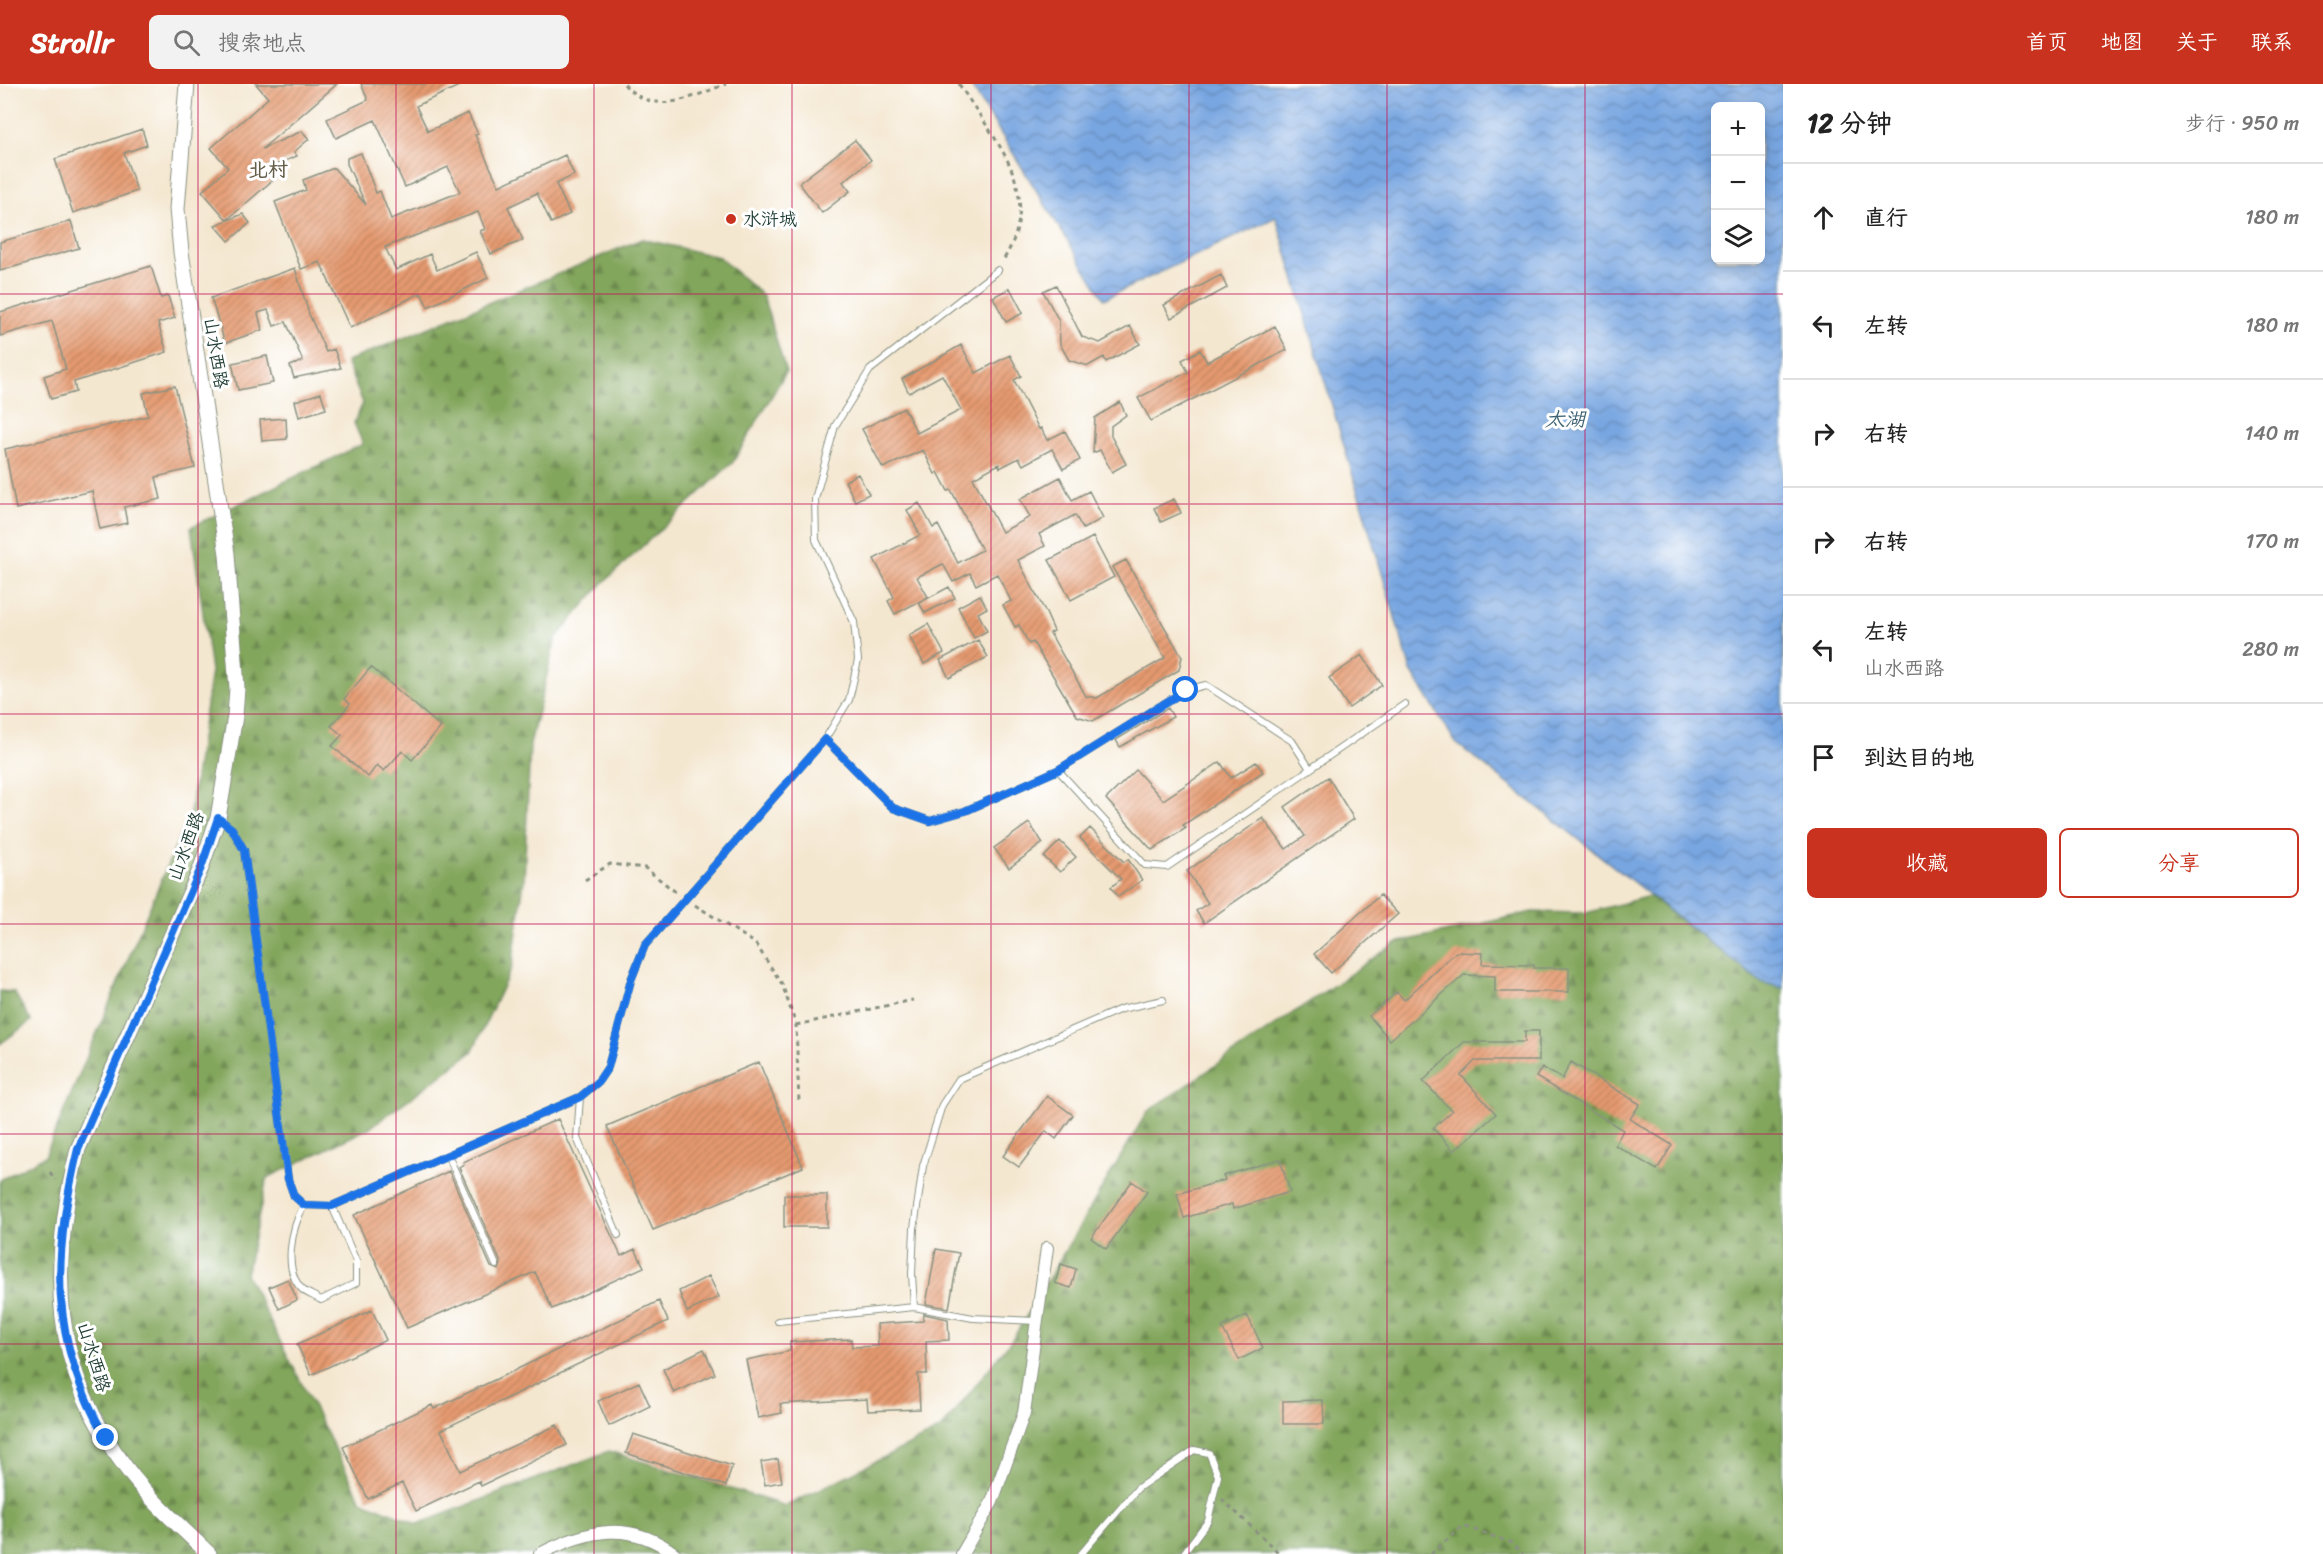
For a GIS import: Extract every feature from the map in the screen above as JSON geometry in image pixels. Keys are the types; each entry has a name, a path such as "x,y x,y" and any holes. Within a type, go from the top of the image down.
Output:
{"street":[{"name":"山水西路","path":"187,84 177,209 183,263 227,554 237,688 218,818 201,868 78,1149 66,1197 59,1284 63,1330 71,1364 87,1405 127,1469 209,1554"},
{"path":"962,1554 992,1502 1024,1413 1047,1248"},
{"path":"540,1554 595,1532 635,1532 655,1540 675,1554"}],"lane":[{"path":"218,818 232,829 244,850 288,1179 294,1196 304,1205 332,1206 580,1097 598,1082 608,1067 631,980 645,945 825,739 849,700 858,660 854,622 816,540 815,499 836,426 870,370 998,270"},
{"path":"825,739 893,808 930,821 965,811 1058,770 1186,690 1206,685 1292,741 1310,769"},
{"path":"1058,770 1145,865 1167,867 1405,704"},
{"path":"914,1307 912,1274 914,1228 923,1166 942,1105 959,1079 1121,1009 1163,1000"},
{"path":"580,1097 577,1138 618,1235"},
{"path":"448,1155 496,1265"},
{"path":"304,1205 296,1220 291,1267 302,1290 321,1300 356,1283 356,1261 332,1206"},
{"path":"778,1320 914,1307 973,1318 1037,1322"},
{"path":"1081,1554 1138,1488 1194,1450 1209,1453 1218,1476 1208,1521 1183,1554"}],"path":[{"path":"624,84 634,95 674,104 726,84"},
{"path":"959,84 1016,176 1022,206 1015,242 998,270"},
{"path":"585,880 610,864 645,868 685,899 755,943 782,984 796,1025 799,1102"},
{"path":"796,1025 913,1000"},
{"path":"1214,1491 1280,1554"},
{"path":"1431,1554 1463,1526 1510,1542 1522,1554"}],"green space":[{"path":"642,239 719,257 763,296 786,372 733,462 603,583 556,638 530,744 524,881 512,967 472,1052 371,1127 267,1178 246,1274 361,1500 418,1524 609,1451 786,1506 941,1429 1014,1337 1147,1112 1396,943 1532,912 1586,913 1649,896 1761,982 1783,988 1783,1554 0,1554 0,1180 45,1156 190,812 211,671 191,527 363,444 354,423 363,403 346,362"},
{"path":"0,991 14,992 31,1021 0,1044"}],"water":[{"name":"太湖","path":"970,84 1783,84 1783,988 1761,982 1456,743 1411,671 1276,217 1104,299"}],"building":[{"path":"256,84 337,84 262,149 302,131 309,139 294,152 297,156 271,167 274,179 227,220 202,191 228,168 211,148 268,98"},
{"path":"361,84 463,84 416,106 428,131 468,113 478,134 475,135 499,186 565,155 574,175 556,184 570,214 551,223 537,193 508,207 523,240 491,254 480,231 485,229 478,212 385,247 396,270 430,254 437,270 476,252 488,278 428,307 421,293 350,328 320,262 301,269 275,202 306,190 303,180 334,168 366,205 347,164 347,158 361,153 376,193 380,191 391,219 460,192 448,167 405,187 375,120 336,138 327,119 368,100"},
{"path":"142,129 147,145 124,153 137,191 73,213 55,159"},
{"path":"855,140 871,160 843,182 850,191 822,213 799,183"},
{"path":"243,214 250,223 229,241 215,225"},
{"path":"71,221 79,248 0,271 0,242"},
{"path":"151,266 161,298 168,296 175,318 158,323 167,352 74,382 76,392 51,399 44,376 66,369 52,321 0,336 0,312"},
{"path":"295,268 309,314 326,352 334,349 341,368 294,378 290,366 303,361 286,322 274,326 268,310 258,313 262,330 225,343 211,298"},
{"path":"1221,275 1227,288 1171,318 1164,305"},
{"path":"1056,285 1082,337 1100,343 1130,326 1140,344 1106,362 1104,357 1088,366 1069,360 1060,344 1059,321 1043,291"},
{"path":"1010,288 1023,313 1006,322 993,297"},
{"path":"1275,326 1287,350 1151,421 1138,398 1188,372 1182,360 1200,350 1207,362"},
{"path":"961,345 976,373 1010,355 1021,376 1014,380 1039,429 1041,428 1047,440 1065,431 1080,460 1063,469 1052,449 1023,465 1019,458 1000,468 999,464 973,478 1002,532 1030,517 1020,499 1060,477 1072,500 1089,491 1103,518 1083,529 1075,515 1039,534 1045,546 1018,560 1054,631 1050,633 1086,696 1097,698 1165,658 1112,567 1126,560 1182,657 1179,670 1093,721 1077,716 1033,642 1029,644 1019,625 1015,627 1003,605 1011,601 997,574 976,585 970,573 953,582 943,564 917,577 928,597 895,614 888,601 894,597 874,559 920,535 907,510 919,503 933,528 938,525 958,563 982,550 951,490 948,491 938,472 935,474 923,450 883,468 862,429 904,408 917,433 961,410 942,375 909,393 902,379"},
{"path":"267,356 273,383 238,390 232,363"},
{"path":"175,386 195,468 156,477 161,499 124,507 127,523 100,529 92,491 16,509 5,449 148,416 143,393"},
{"path":"321,393 326,409 299,417 295,401"},
{"path":"1120,402 1126,415 1111,426 1111,436 1126,464 1112,472 1100,450 1093,453 1095,418"},
{"path":"286,418 287,439 262,441 260,420"},
{"path":"858,474 869,494 855,501 845,481"},
{"path":"1174,499 1181,513 1161,522 1154,508"},
{"path":"1093,537 1114,577 1071,600 1049,560"},
{"path":"949,587 955,598 925,613 919,603"},
{"path":"980,595 987,608 978,613 987,631 974,638 958,607"},
{"path":"928,624 944,653 924,664 909,635"},
{"path":"978,640 988,657 949,678 940,660"},
{"path":"1362,655 1382,685 1349,708 1329,678"},
{"path":"371,667 441,727 412,760 402,751 384,771 377,765 368,777 332,746 342,735 331,726 350,704 344,699"},
{"path":"1168,708 1173,717 1120,747 1116,740"},
{"path":"1220,762 1231,778 1256,762 1263,772 1183,825 1186,828 1152,850 1106,799 1136,770 1163,800"},
{"path":"1328,777 1354,819 1204,923 1196,911 1208,903 1187,871 1263,818 1286,849 1305,836 1285,807"},
{"path":"1029,823 1043,843 1009,868 994,848"},
{"path":"1090,828 1124,862 1128,859 1142,880 1118,897 1111,887 1121,879 1080,838"},
{"path":"1060,841 1076,857 1060,872 1044,857"},
{"path":"1380,895 1398,914 1331,973 1314,954"},
{"path":"1456,952 1483,953 1482,964 1569,968 1569,992 1495,992 1495,976 1464,975 1390,1040 1369,1016 1397,992 1404,1000"},
{"path":"1525,1031 1539,1031 1539,1061 1475,1061 1461,1075 1496,1114 1454,1151 1433,1128 1452,1111 1423,1081 1464,1042 1525,1042"},
{"path":"759,1062 803,1167 653,1230 607,1126"},
{"path":"1571,1062 1640,1104 1630,1119 1672,1145 1657,1170 1615,1145 1623,1130 1536,1077 1542,1067 1562,1079"},
{"path":"1047,1096 1073,1115 1056,1139 1046,1131 1019,1167 1003,1156"},
{"path":"558,1119 621,1256 635,1249 644,1267 552,1309 535,1272 407,1328 354,1215 449,1171 491,1267 499,1270 501,1263 459,1167 464,1164 463,1162"},
{"path":"1280,1159 1290,1192 1233,1209 1232,1204 1184,1218 1177,1194 1225,1180 1223,1176"},
{"path":"1132,1181 1147,1192 1106,1249 1091,1238"},
{"path":"784,1195 827,1195 827,1227 784,1227"},
{"path":"936,1249 959,1253 949,1308 926,1304"},
{"path":"1061,1264 1076,1269 1071,1288 1055,1283"},
{"path":"709,1276 719,1297 687,1312 679,1291"},
{"path":"288,1279 297,1300 279,1309 269,1287"},
{"path":"659,1301 668,1321 441,1430 460,1471 557,1425 567,1445 481,1486 479,1481 416,1511 402,1483 368,1499 343,1447 432,1405 434,1409"},
{"path":"372,1310 386,1340 311,1375 297,1344"},
{"path":"924,1314 948,1319 949,1340 926,1341 927,1374 918,1374 920,1409 868,1411 867,1399 780,1404 782,1413 758,1418 746,1360 790,1351 790,1342 851,1339 852,1347 878,1346 877,1324 923,1321"},
{"path":"1247,1315 1263,1348 1239,1360 1222,1327"},
{"path":"704,1349 715,1374 674,1393 663,1369"},
{"path":"639,1382 650,1406 609,1426 598,1401"},
{"path":"1323,1400 1324,1424 1283,1424 1283,1401"},
{"path":"633,1434 732,1466 726,1486 626,1453"},
{"path":"778,1459 782,1482 765,1485 761,1462"}],"place":[{"name":"水浒城","path":"731,219"}],"district":[{"name":"北村","path":"268,169"}],"route":[{"path":"106,1438 87,1405 71,1364 63,1330 59,1284 66,1197 78,1149 201,868 218,818 232,829 244,850 288,1179 294,1196 304,1205 332,1206 580,1097 598,1082 608,1067 631,980 645,945 825,739 893,808 930,821 965,811 1058,770 1186,690"}]}
